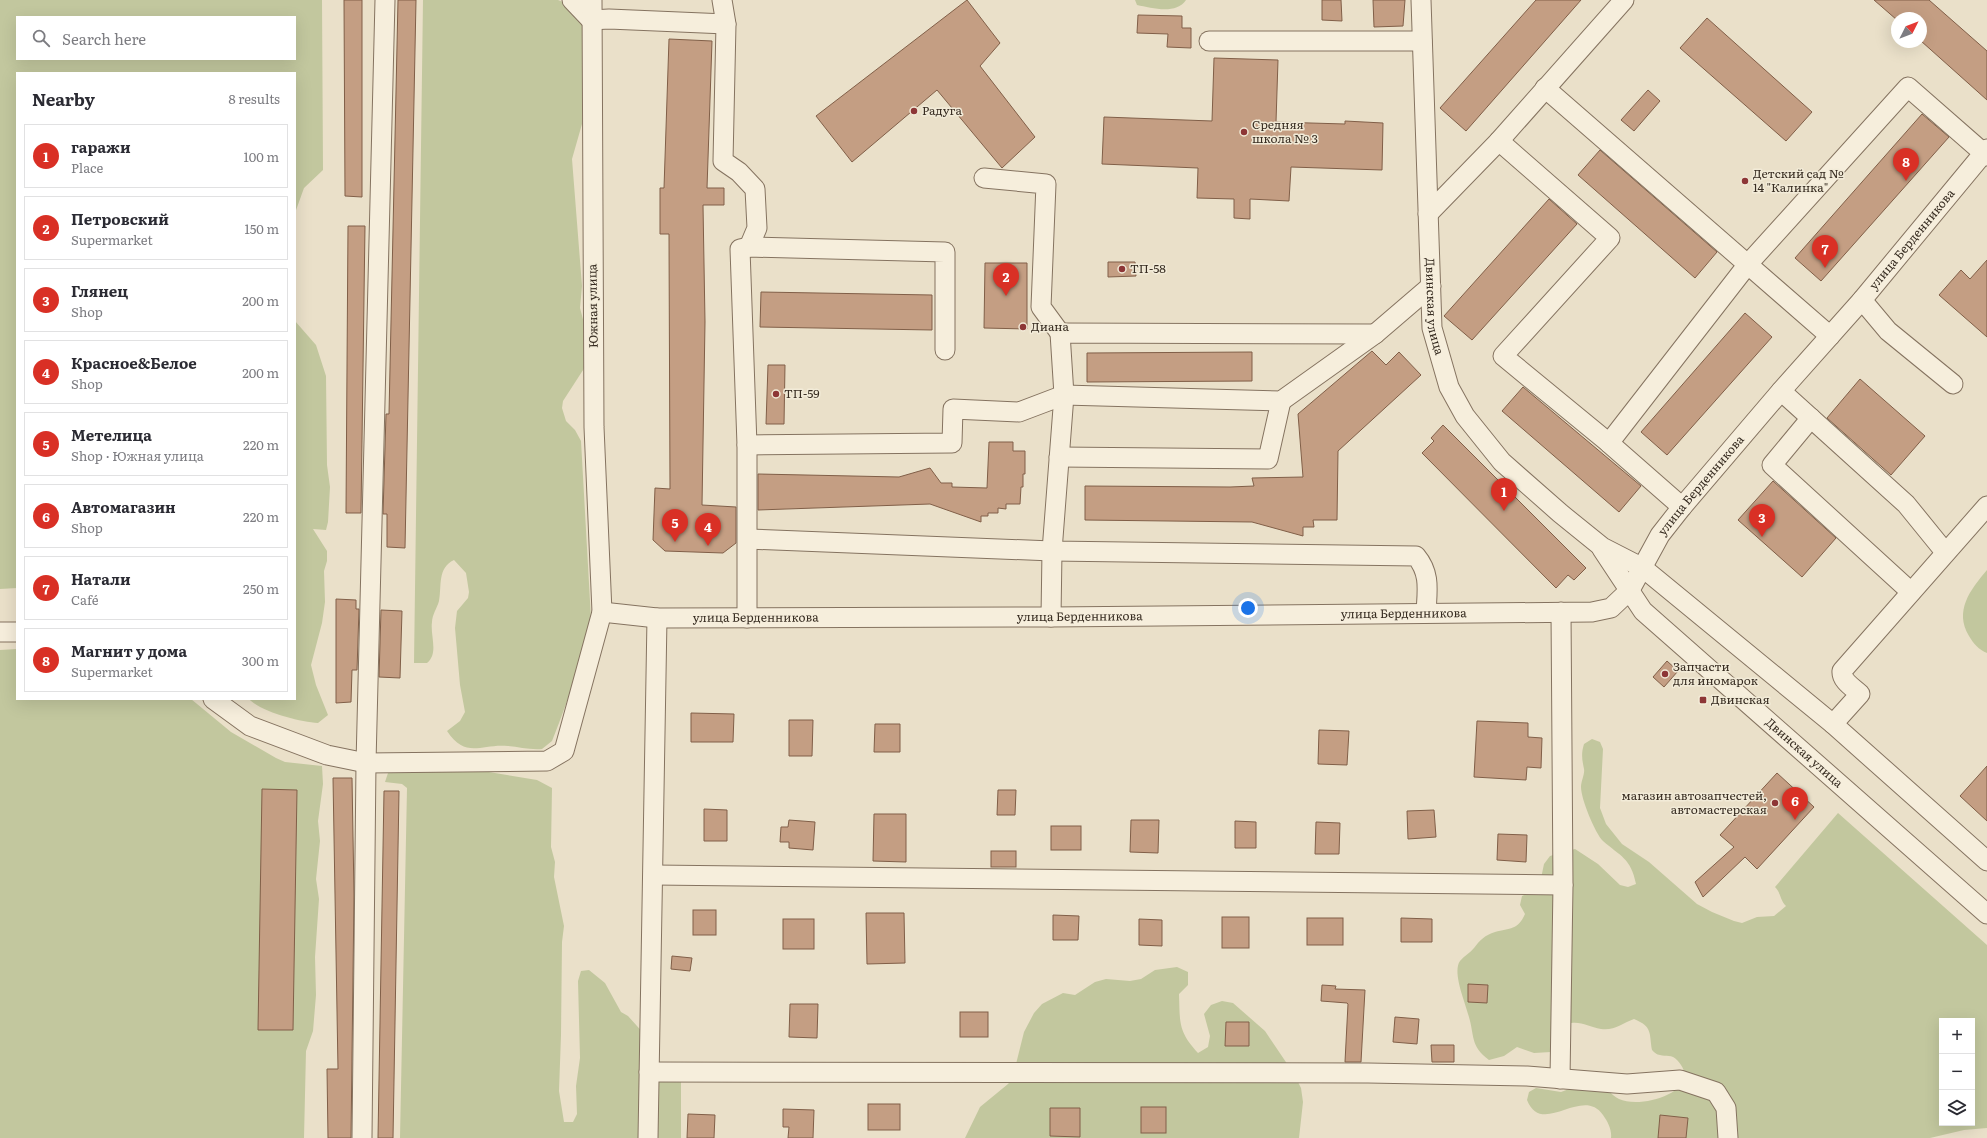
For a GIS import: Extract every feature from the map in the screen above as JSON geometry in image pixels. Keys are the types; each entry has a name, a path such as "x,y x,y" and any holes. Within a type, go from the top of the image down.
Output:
{"street":[{"path":"362,1138 366,762 385,0"},
{"path":"572,0 591,20 609,19 726,24"},
{"name":"Южная улица","path":"214,700 250,726 327,755 366,762 548,761 564,751 602,612 594,427 592,0"},
{"path":"722,0 726,24 724,161 739,172 755,189 756,228 749,247"},
{"name":"Двинская улица","path":"1420,0 1432,328 1449,387 1465,416 1502,462 1602,547 1643,568 1833,724 1987,861"},
{"path":"1428,214 1499,141 1624,0"},
{"path":"1209,41 1422,41"},
{"path":"1546,88 1830,336"},
{"path":"1609,443 1748,264 1908,88 1986,153"},
{"path":"1499,141 1610,238 1503,356 1609,443 1682,507"},
{"name":"улица Берденникова","path":"602,612 657,618 1052,617 1592,612 1611,608 1630,590 1660,535 1682,507 1781,390 1862,300 1986,153"},
{"path":"984,178 1046,184 1041,307 1060,333 1064,395 1052,551 1052,617"},
{"path":"747,618 747,445 740,249 749,247 944,252 945,350"},
{"path":"747,445 952,443 953,409 1019,412 1064,395 1281,401 1376,334 1431,286"},
{"path":"1862,300 1888,331 1953,384"},
{"path":"1060,333 1376,334"},
{"path":"1781,390 1906,504 1945,552"},
{"path":"1059,457 1268,459 1281,401"},
{"path":"1811,418 1772,465 1911,592"},
{"path":"1833,724 1860,694 1845,680 1842,675 1842,671 1987,506"},
{"path":"748,539 1052,551 1416,556 1423,564 1427,576 1426,613"},
{"name":"Двинская улица","path":"1602,547 1643,610 1987,914"},
{"path":"1560,1079 1563,885 1561,612"},
{"path":"648,1138 654,875 657,618"},
{"path":"0,632 16,632"},
{"path":"654,875 1563,885"},
{"path":"649,1072 1368,1073 1527,1076 1627,1084 1680,1080 1716,1092 1726,1108 1728,1138"}],"green space":[{"path":"0,0 322,0 323,170 304,188 296,210 296,72 16,72 16,588 0,589"},
{"path":"423,0 558,0 569,5 573,9 582,22 586,33 582,41 582,124 572,159 582,286 580,308 585,327 585,367 563,401 562,408 566,421 575,430 581,441 591,619 574,682 559,723 552,741 542,749 508,746 468,748 454,740 447,731 460,721 465,712 460,685 455,628 457,611 468,598 469,592 466,573 454,560 445,568 441,578 439,601 432,619 433,654 427,663 414,663"},
{"path":"1135,0 1186,0 1182,5 1176,8 1163,9 1137,5"},
{"path":"296,322 316,345 326,376 327,465 330,487 328,522 326,530 313,529 327,551 327,561 324,571 325,602 322,623 311,665 316,685 328,715 318,723 301,721 281,716 255,704 250,700 296,700"},
{"path":"1987,570 1987,653 1974,644 1965,627 1963,618 1966,601 1970,593"},
{"path":"16,649 16,700 192,700 231,732 276,758 285,762 322,766 323,784 318,821 320,841 316,879 319,899 315,957 316,995 313,1031 306,1051 304,1138 0,1138 0,650"},
{"path":"1592,739 1600,742 1603,749 1600,808 1606,824 1622,844 1649,862 1697,904 1712,912 1742,923 1757,917 1774,916 1786,906 1775,887 1838,813 1987,945 1987,1128 1964,1130 1930,1138 1611,1138 1610,1129 1606,1120 1594,1107 1584,1105 1552,1114 1542,1114 1534,1110 1527,1100 1529,1092 1536,1088 1561,1092 1569,1089 1574,1083 1596,1078 1619,1099 1629,1102 1642,1102 1668,1095 1677,1088 1683,1080 1684,1071 1677,1060 1671,1056 1662,1056 1653,1051 1649,1031 1644,1025 1634,1019 1610,1029 1596,1028 1580,1023 1567,1024 1551,1052 1534,1053 1517,1047 1504,1056 1489,1060 1483,1055 1475,1044 1458,979 1458,966 1460,961 1486,936 1491,933 1513,928 1519,923 1525,914 1520,905 1522,896 1539,888 1544,864 1550,856 1575,849 1598,864 1620,885 1628,887 1636,884 1634,875 1628,863 1600,837 1586,807 1581,787 1584,771 1582,751 1584,744"},
{"path":"395,769 483,771 537,780 552,788 551,847 555,862 554,877 564,926 562,942 559,1091 564,1122 573,1122 577,1114 576,1086 580,1058 578,981 581,971 589,970 605,983 621,1012 628,1016 646,1036 656,1061 673,1080 681,1082 681,1138 400,1138 407,788 402,784 385,782 388,773"},
{"path":"1177,967 1188,972 1188,985 1179,994 1181,1026 1187,1039 1198,1053 1208,1047 1210,1036 1204,1014 1211,1005 1222,1001 1233,1003 1265,1031 1294,1074 1301,1088 1303,1102 1299,1138 965,1138 980,1107 1008,1084 1015,1076 1016,1064 1024,1032 1034,1013 1042,1004 1063,993 1075,995 1095,982 1106,979 1130,981 1141,979 1155,970"}],"building":[{"path":"344,0 362,0 362,197 345,196"},
{"path":"398,0 416,0 405,548 387,547 387,514 383,514 386,414 389,414"},
{"path":"967,0 1000,43 980,66 1035,137 1002,168 937,90 852,162 816,116"},
{"path":"1322,0 1341,0 1342,21 1322,20"},
{"path":"1373,0 1405,0 1403,26 1374,27"},
{"path":"1536,0 1581,0 1466,131 1440,108"},
{"path":"1874,0 1929,0 1987,51 1987,100 1927,46 1927,12 1891,12 1891,15"},
{"path":"1138,15 1182,16 1182,28 1191,28 1191,48 1167,47 1168,34 1137,33"},
{"path":"1707,18 1812,112 1786,141 1680,48"},
{"path":"669,39 712,41 707,188 724,188 724,205 703,205 705,322 702,505 736,507 736,543 723,553 665,551 653,540 655,488 670,489 669,234 660,234 660,188 664,188"},
{"path":"1214,58 1278,60 1276,122 1345,124 1345,121 1383,123 1382,170 1291,167 1289,201 1250,199 1250,219 1234,218 1234,199 1197,198 1198,168 1102,164 1104,117 1212,121"},
{"path":"1648,90 1660,101 1634,131 1621,120"},
{"path":"1922,114 1949,137 1821,281 1795,258"},
{"path":"1600,150 1717,252 1695,278 1578,175"},
{"path":"1549,199 1577,224 1472,340 1444,316"},
{"path":"348,226 365,226 361,513 346,513"},
{"path":"1987,260 1987,337 1939,295 1961,270 1970,279"},
{"name":"ТП-58","path":"1108,262 1135,262 1136,276 1108,277"},
{"path":"985,263 1027,263 1027,329 984,328"},
{"path":"761,292 932,295 932,330 760,327"},
{"path":"1745,313 1772,337 1667,455 1641,432"},
{"path":"1372,351 1386,365 1399,352 1421,375 1338,451 1337,520 1313,520 1314,527 1303,527 1303,536 1252,522 1085,520 1085,486 1230,487 1254,486 1252,478 1303,477 1298,414"},
{"path":"1252,352 1252,381 1087,382 1087,353"},
{"name":"ТП-59","path":"768,365 785,365 784,424 766,424"},
{"path":"1860,379 1925,436 1891,475 1827,418"},
{"path":"1523,387 1641,486 1619,512 1502,411"},
{"path":"1443,425 1586,568 1574,580 1568,575 1556,588 1422,453 1434,441 1431,438"},
{"path":"989,442 1013,442 1013,451 1025,451 1025,474 1023,474 1023,487 1021,487 1020,504 1006,504 1006,509 998,508 998,513 988,513 988,516 981,516 981,522 930,504 758,510 758,474 899,477 930,468 941,483 952,483 952,487 987,488"},
{"path":"1773,481 1836,538 1802,577 1738,520"},
{"path":"336,599 356,600 356,609 359,609 357,670 352,670 351,702 336,703"},
{"path":"381,610 402,611 400,678 379,677"},
{"name":"Запчасти для иномарок","path":"1667,661 1678,671 1664,687 1653,677"},
{"path":"691,713 734,714 733,742 691,742"},
{"path":"789,720 813,720 812,756 789,756"},
{"path":"1477,721 1528,723 1528,737 1542,738 1541,768 1527,767 1526,780 1474,777"},
{"path":"875,724 900,724 900,752 874,752"},
{"path":"1319,730 1349,731 1347,765 1318,764"},
{"path":"1987,766 1987,821 1960,796"},
{"path":"1777,773 1814,807 1757,869 1745,857 1703,897 1695,882 1734,847 1720,835"},
{"path":"333,778 352,778 354,895 351,1138 328,1138 327,1069 338,1069"},
{"path":"262,789 297,790 293,1030 258,1030"},
{"path":"998,790 1016,790 1015,815 997,815"},
{"path":"384,791 399,791 393,1138 378,1138"},
{"path":"704,809 727,810 727,841 704,841"},
{"path":"1434,810 1436,837 1408,839 1407,811"},
{"path":"874,814 906,814 906,862 873,861"},
{"path":"789,820 815,822 813,850 789,848 789,842 780,842 781,827 788,827"},
{"path":"1131,820 1159,820 1158,853 1130,852"},
{"path":"1235,821 1256,822 1256,848 1235,848"},
{"path":"1316,822 1340,823 1339,854 1315,854"},
{"path":"1051,826 1081,826 1081,850 1051,850"},
{"path":"1498,834 1527,835 1526,862 1497,860"},
{"path":"991,851 1016,851 1016,867 991,867"},
{"path":"693,910 716,910 716,935 693,935"},
{"path":"866,913 904,913 905,963 867,964"},
{"path":"1053,915 1079,916 1078,940 1053,940"},
{"path":"1222,917 1249,917 1249,948 1222,948"},
{"path":"1307,918 1343,918 1343,945 1307,945"},
{"path":"1401,918 1432,919 1432,942 1401,942"},
{"path":"783,919 814,919 814,949 783,949"},
{"path":"1139,919 1162,920 1162,946 1139,945"},
{"path":"672,956 692,958 690,971 671,969"},
{"path":"1468,984 1488,985 1487,1003 1468,1002"},
{"path":"1322,985 1336,986 1335,989 1365,990 1361,1062 1345,1062 1348,1004 1321,1001"},
{"path":"790,1004 818,1004 817,1038 789,1037"},
{"path":"960,1012 988,1012 988,1037 960,1037"},
{"path":"1395,1017 1419,1019 1417,1044 1393,1042"},
{"path":"1226,1022 1249,1022 1249,1046 1225,1046"},
{"path":"1431,1045 1454,1045 1454,1062 1432,1062"},
{"path":"868,1104 900,1104 900,1130 868,1130"},
{"path":"1141,1107 1166,1107 1166,1133 1141,1133"},
{"path":"1050,1108 1080,1108 1080,1137 1050,1136"},
{"path":"783,1109 814,1110 813,1138 788,1138 789,1127 783,1127"},
{"path":"688,1114 715,1115 714,1138 687,1138"},
{"path":"1660,1115 1688,1118 1686,1138 1658,1138"}],"place":[{"name":"Радуга","path":"914,111"},
{"name":"Средняя школа № 3","path":"1244,132"},
{"name":"Детский сад № 14 \"Калинка\"","path":"1745,181"},
{"name":"Магнит у дома","path":"1906,181"},
{"name":"Натали","path":"1825,268"},
{"name":"ТП-58","path":"1122,269"},
{"name":"Петровский","path":"1006,296"},
{"name":"Диана","path":"1023,327"},
{"name":"ТП-59","path":"776,394"},
{"name":"гаражи","path":"1504,511"},
{"name":"Глянец","path":"1762,537"},
{"name":"Метелица","path":"675,542"},
{"name":"Красное&Белое","path":"708,546"},
{"name":"Запчасти для иномарок","path":"1665,674"},
{"name":"Двинская","path":"1703,700"},
{"name":"магазин автозапчестей, автомастерская","path":"1775,803"},
{"name":"Автомагазин","path":"1795,820"}]}
